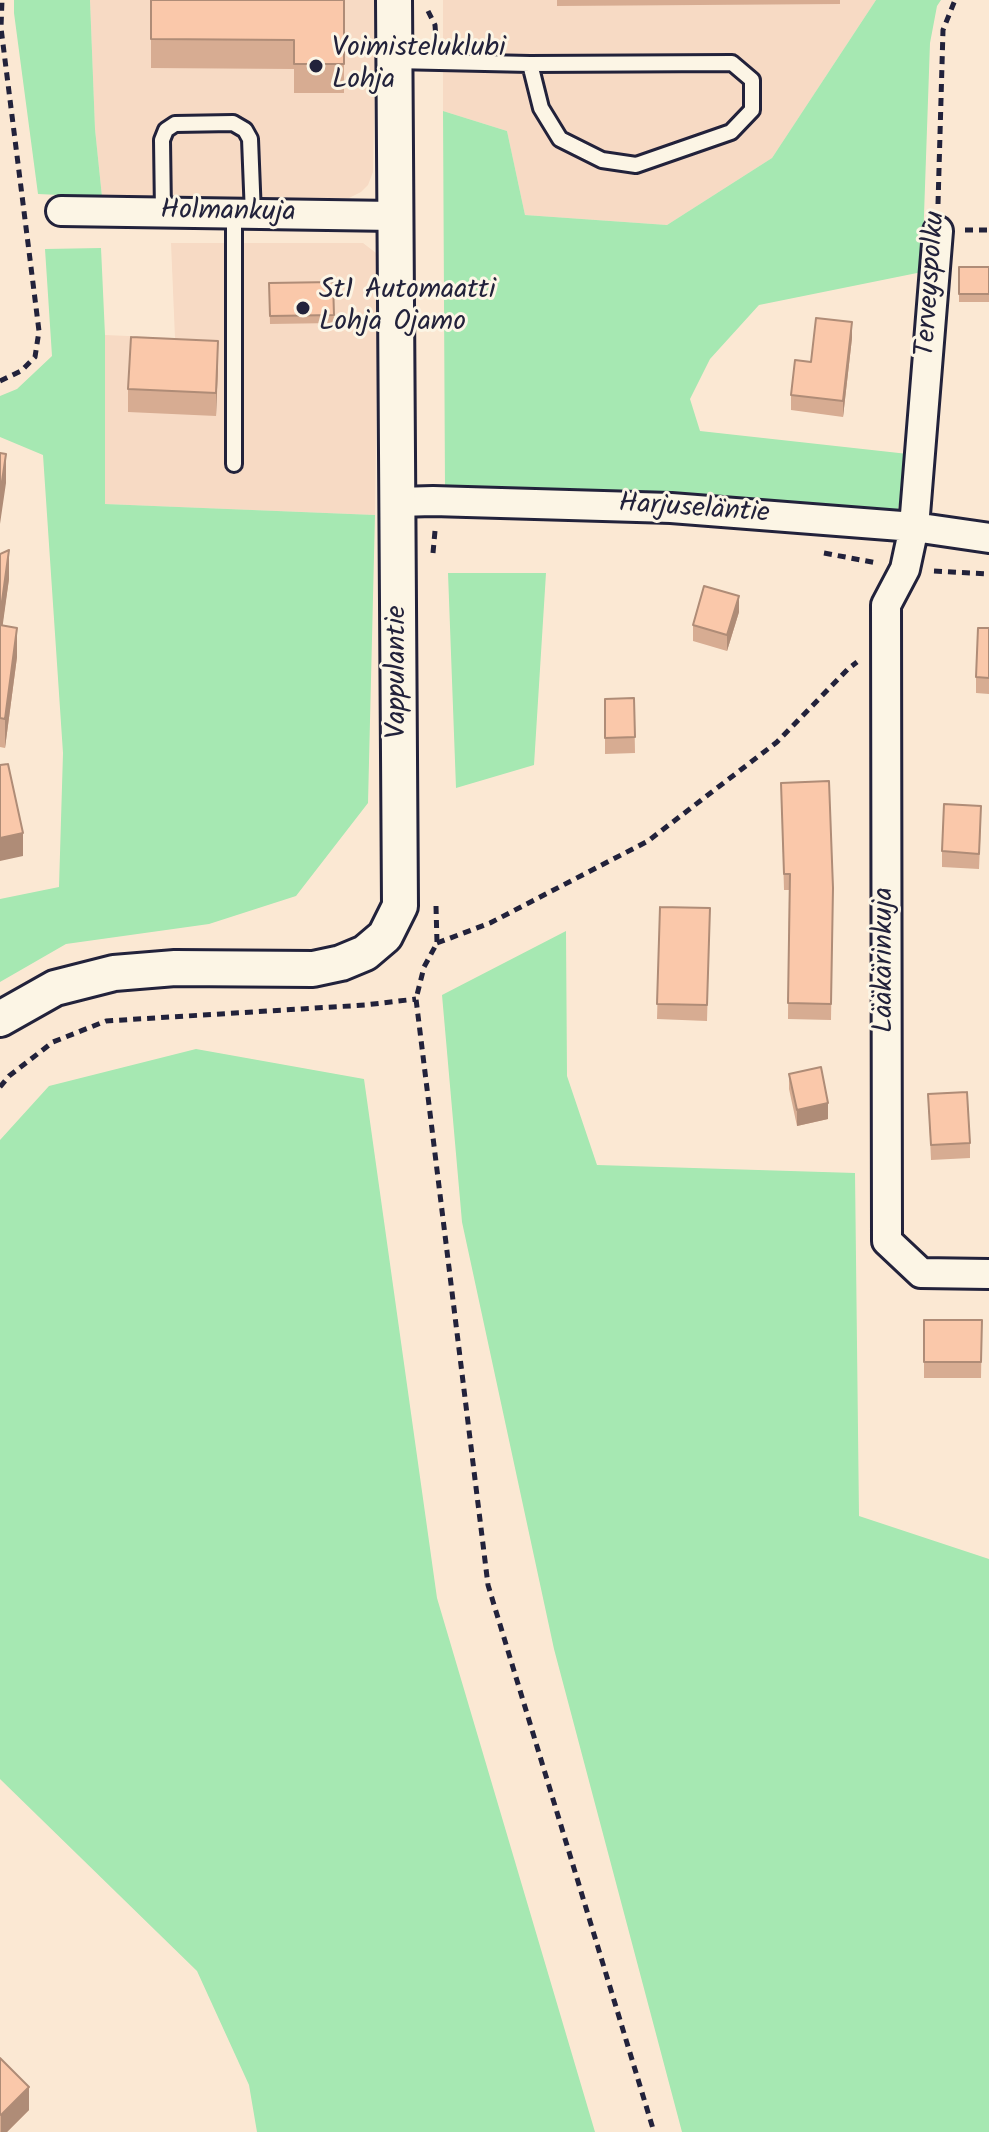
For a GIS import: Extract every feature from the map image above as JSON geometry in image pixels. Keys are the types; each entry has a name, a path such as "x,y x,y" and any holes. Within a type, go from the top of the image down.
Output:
{"street":[{"name":"Vappulantie","path":"0,1019 55,988 114,973 175,968 313,969 341,963 365,953 385,936 400,906 394,0"},
{"name":"Holmankuja","path":"61,211 394,216"},
{"name":"Terveyspolku","path":"905,569 914,527 938,231"},
{"name":"Harjuseläntie","path":"398,502 671,508 914,527 989,538"},
{"name":"Lääkärinkuja","path":"905,569 886,605 887,1241 921,1273 989,1274"}],"lane":[{"path":"394,61 732,63 752,80 752,110 731,132 663,156 636,165 602,160 560,139 541,108 530,64"},
{"path":"163,212 162,140 166,130 175,124 233,123 245,130 250,139 234,464"}],"path":[{"path":"0,381 21,371 35,357 39,331 1,28 2,0"},
{"name":"Terveyspolku","path":"938,231 943,30 955,0"},
{"path":"814,550 905,569 989,574"},
{"path":"654,2132 488,1585 416,999 424,967 437,943 490,923 648,841 777,742 848,669 885,643"},
{"path":"0,1087 9,1076 53,1042 106,1021 416,999"}],"shaded area":[{"path":"90,0 376,0 373,172 368,185 349,198 102,197 95,129"},
{"path":"443,0 876,0 772,158 667,225 525,215 507,131 443,111"},
{"path":"171,243 363,243 376,253 375,515 105,504 105,335 175,338"}],"green space":[{"path":"14,0 90,0 95,129 102,197 38,194"},
{"path":"876,0 941,0 930,43 922,272 759,305 710,359 690,399 700,431 908,454 897,515 553,490 445,488 443,111 507,131 525,215 667,225 772,158"},
{"path":"101,248 105,335 105,504 375,515 368,803 296,896 209,924 66,944 0,982 0,899 59,887 63,753 43,455 0,437 0,396 17,389 52,356 45,249"},
{"path":"448,573 546,573 534,765 456,788"},
{"path":"566,931 567,1076 597,1165 855,1173 859,1516 989,1559 989,2132 682,2132 554,1649 462,1222 442,995"},
{"path":"196,1049 364,1079 437,1598 595,2132 257,2132 249,2085 197,1971 0,1779 0,1140 49,1086"}],"building":[{"path":"151,0 344,0 344,64 294,64 294,40 151,39"},
{"path":"959,267 989,267 989,294 959,294"},
{"path":"333,282 334,315 270,316 269,283"},
{"path":"816,318 852,322 843,401 791,395 795,360 811,362"},
{"path":"131,337 218,341 216,393 128,389"},
{"path":"0,453 6,454 0,495"},
{"path":"9,550 0,616 0,554"},
{"path":"704,586 739,596 727,635 693,625"},
{"path":"0,625 17,628 5,719 0,718"},
{"path":"978,628 989,628 989,678 976,677"},
{"path":"634,698 635,737 605,738 605,699"},
{"path":"8,764 23,833 0,838 0,765"},
{"path":"829,781 833,888 831,1004 788,1003 790,874 784,874 781,783"},
{"path":"944,804 981,806 979,854 942,851"},
{"path":"660,907 710,908 707,1005 657,1004"},
{"path":"821,1067 828,1103 797,1110 789,1074"},
{"path":"967,1092 970,1143 931,1145 928,1094"},
{"path":"924,1320 982,1320 981,1362 924,1362"},
{"path":"0,2058 29,2087 1,2115 0,2114"}],"place":[{"name":"Voimisteluklubi Lohja","path":"316,66"},
{"name":"St1 Automaatti Lohja Ojamo","path":"303,308"}]}
